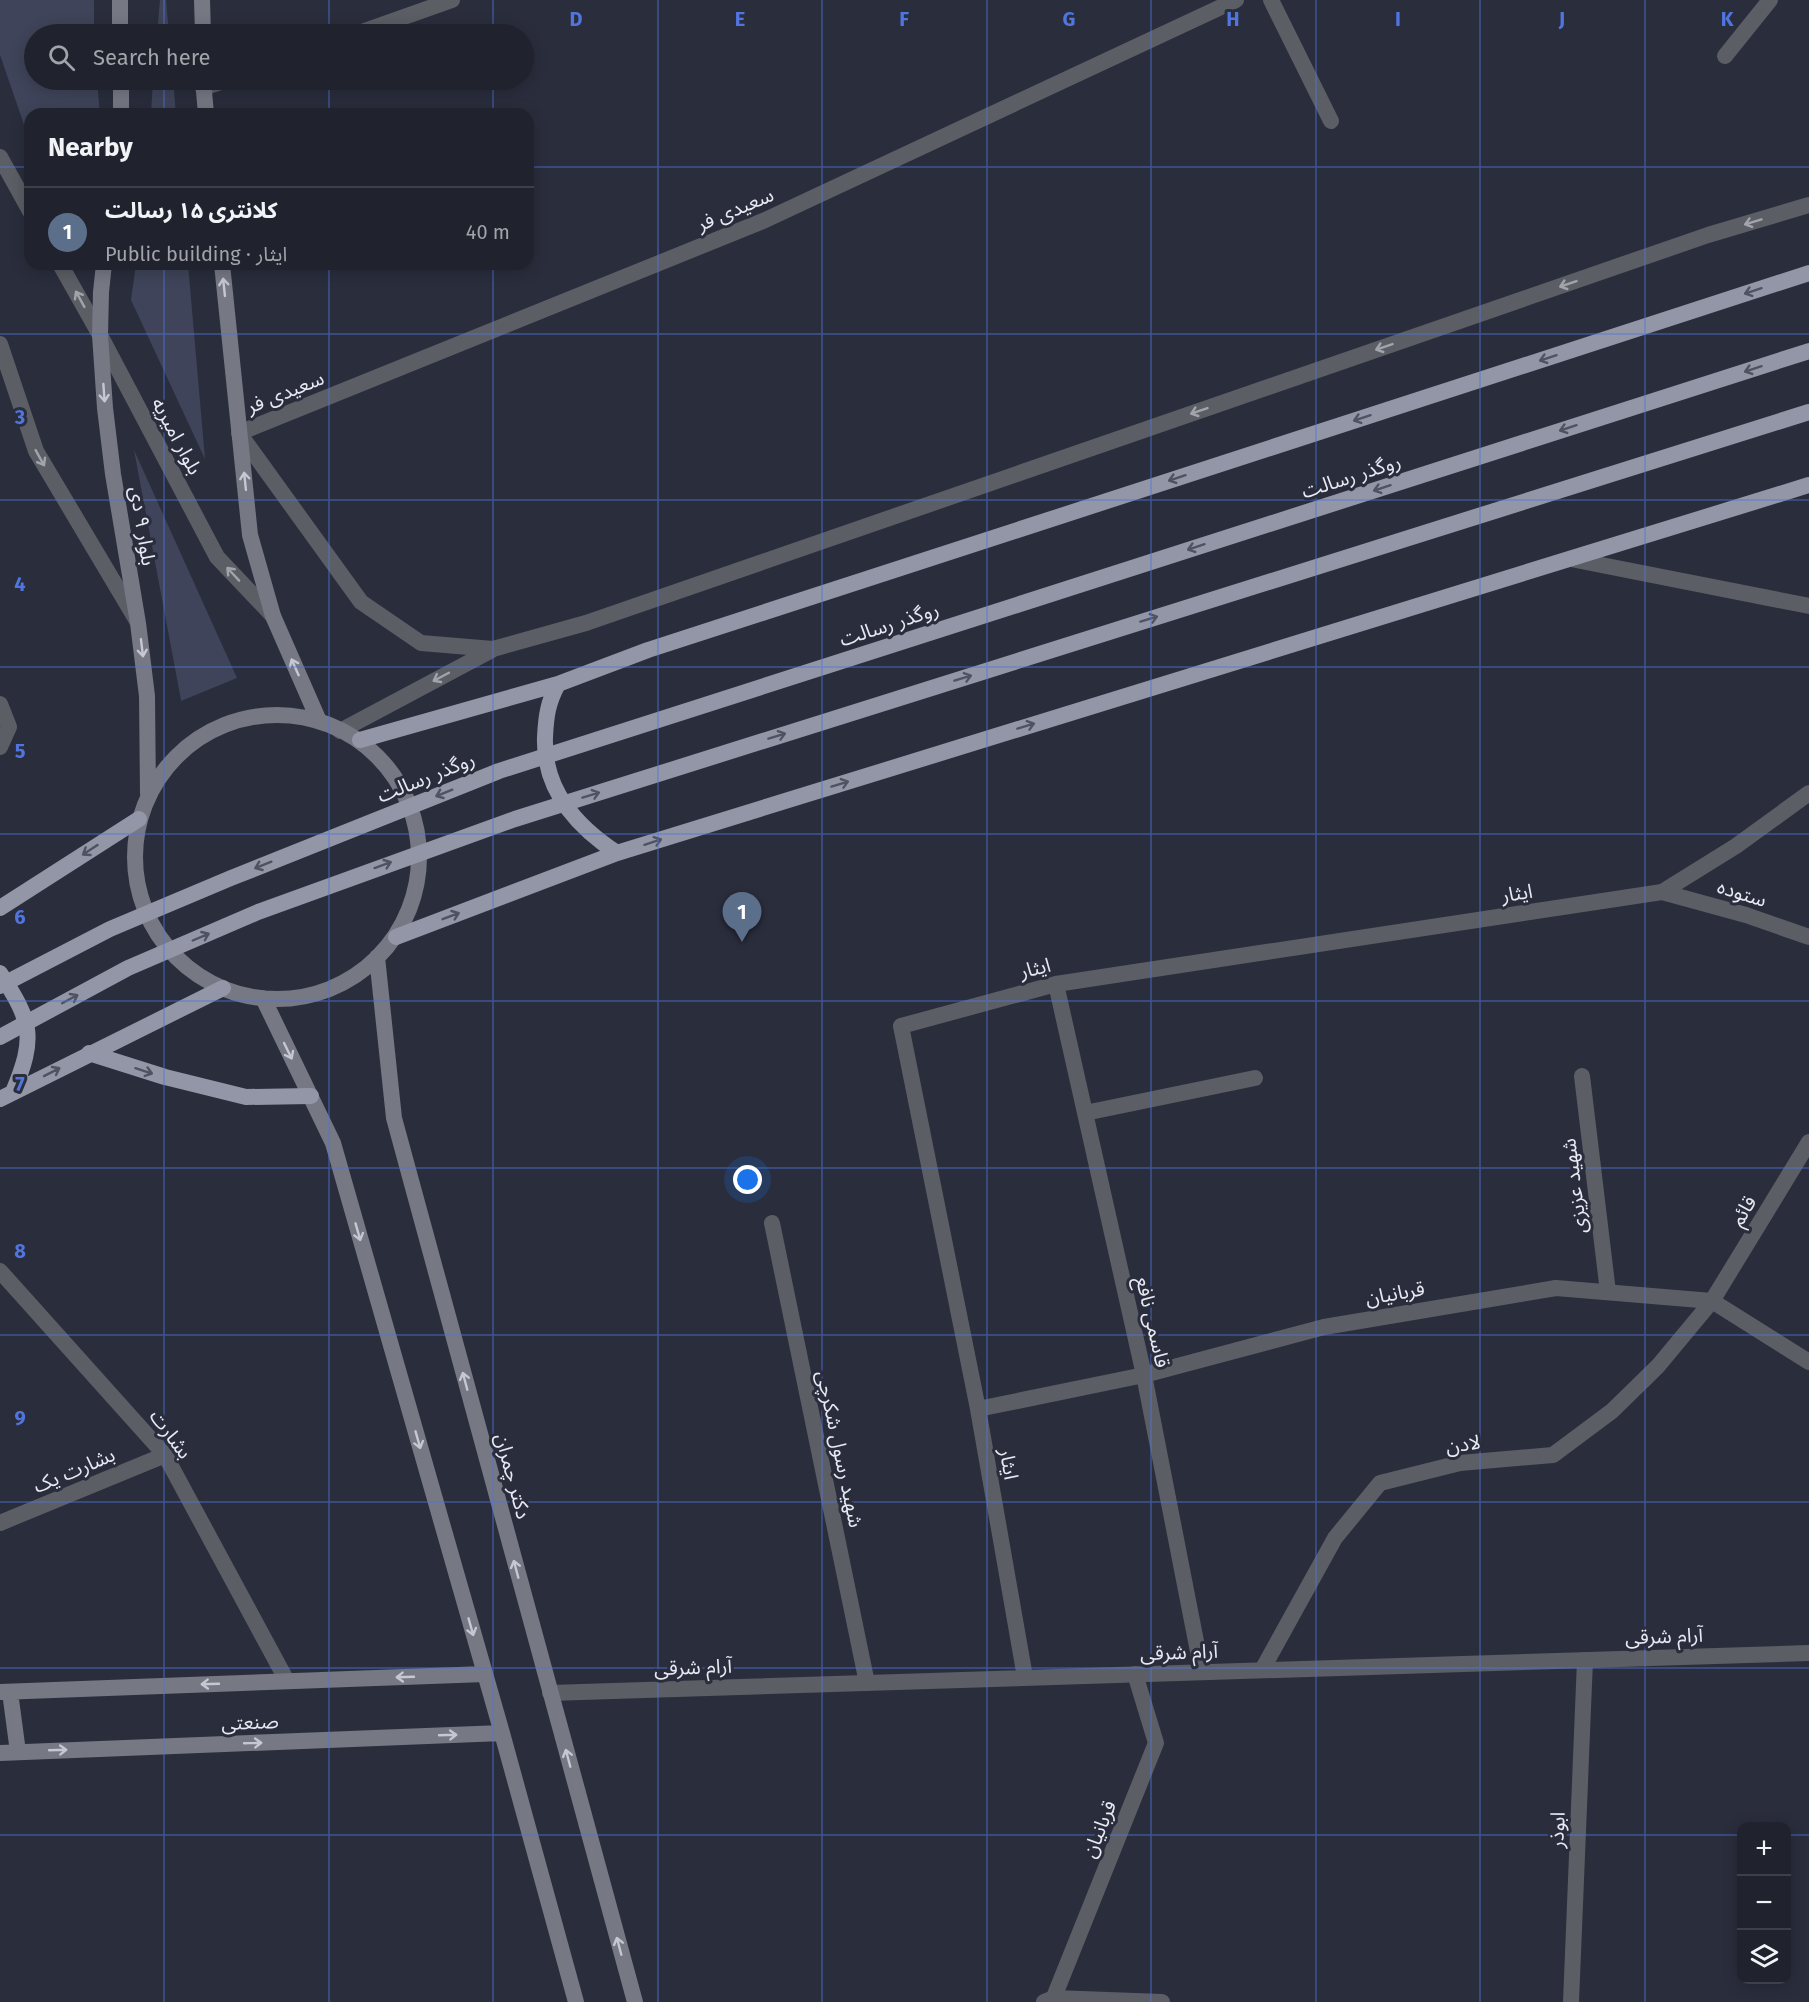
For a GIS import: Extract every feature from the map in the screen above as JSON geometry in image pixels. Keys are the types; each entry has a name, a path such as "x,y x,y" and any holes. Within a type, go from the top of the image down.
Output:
{"highway":[{"path":"360,740 558,684 671,643 1809,273"},
{"name":"روگذر رسالت","path":"0,986 110,929 499,771 1809,351"},
{"path":"0,1037 128,968 258,912 515,819 1809,412"},
{"path":"396,937 618,853 1809,485"},
{"path":"558,684 549,701 546,726 545,751 549,776 560,797 578,822 597,840 618,853"},
{"path":"0,908 139,819"},
{"path":"0,973 18,1000 27,1026 29,1043 27,1054 7,1095"},
{"path":"7,1095 223,988"},
{"path":"88,1053 165,1077 246,1097 310,1096"}],"main road":[{"path":"120,0 120,24"},
{"path":"202,0 203,24"},
{"path":"120,90 121,108"},
{"path":"204,90 205,108"},
{"name":"بلوار ۹ دی","path":"103,270 100,292 100,335 105,408 147,696 148,795"},
{"path":"223,270 250,534 273,616 319,721"},
{"path":"276,715 319,721 340,731 360,740 392,771 412,810 420,853 414,897 396,937 377,957 338,986 302,997 263,998 223,988 188,967 159,937 141,900 134,860 139,819 148,795 161,773 192,742 231,722 276,715"},
{"name":"دکتر چمران","path":"377,957 394,1118 635,2002"},
{"path":"263,998 333,1143 502,1733 576,2002"},
{"name":"صنعتی","path":"5,1692 485,1674"},
{"path":"5,1692 18,1752"},
{"name":"صنعتی","path":"0,1753 502,1733"}],"street":[{"path":"384,24 452,0"},
{"name":"سعیدی فر","path":"239,433 763,221 1236,0"},
{"path":"1271,0 1330,122"},
{"path":"1725,56 1770,0"},
{"path":"0,157 24,200"},
{"path":"340,731 493,649 586,623 1708,235 1809,205"},
{"name":"بلوار امیریه","path":"63,270 217,557 273,616"},
{"path":"0,344 36,451 138,623"},
{"path":"239,433 361,602 421,643 493,649"},
{"path":"1572,558 1809,606"},
{"path":"0,704 9,727 0,747"},
{"name":"ایثار","path":"1024,1677 978,1409 901,1026 1056,984 1662,892 1736,846 1809,793"},
{"name":"ستوده","path":"1662,892 1746,915 1809,937"},
{"name":"قاسمی نافع","path":"1056,984 1144,1375 1202,1672"},
{"name":"شهید عزیزی","path":"1582,1076 1608,1292"},
{"path":"1085,1113 1255,1078"},
{"name":"قائم","path":"1712,1301 1809,1142"},
{"name":"شهید رسول شکرچی","path":"772,1223 867,1683"},
{"name":"بشارت","path":"0,1271 165,1455 287,1681"},
{"name":"قربانیان","path":"978,1409 1144,1375 1324,1327 1556,1287 1712,1301 1809,1362"},
{"name":"لادن","path":"1262,1670 1335,1538 1380,1484 1460,1463 1552,1455 1620,1403 1658,1366 1712,1301"},
{"name":"بشارت یک","path":"0,1523 165,1455"},
{"name":"آرام شرقی","path":"550,1692 1809,1653"},
{"name":"ابوذر","path":"1571,2002 1585,1660"},
{"name":"قربانیان","path":"1135,1674 1156,1743 1050,2001 1162,2002"}],"shaded area":[{"path":"0,0 94,0 94,24 24,24 24,90 98,90 99,108 24,108 24,125 0,55"},
{"path":"160,0 166,0 168,24 158,24"},
{"path":"152,90 174,90 175,108 151,108"},
{"path":"135,270 189,270 205,459 131,300"},
{"path":"134,450 237,678 181,701 181,700"}],"place":[{"name":"کلانتری ۱۵ رسالت","path":"742,942"}]}
